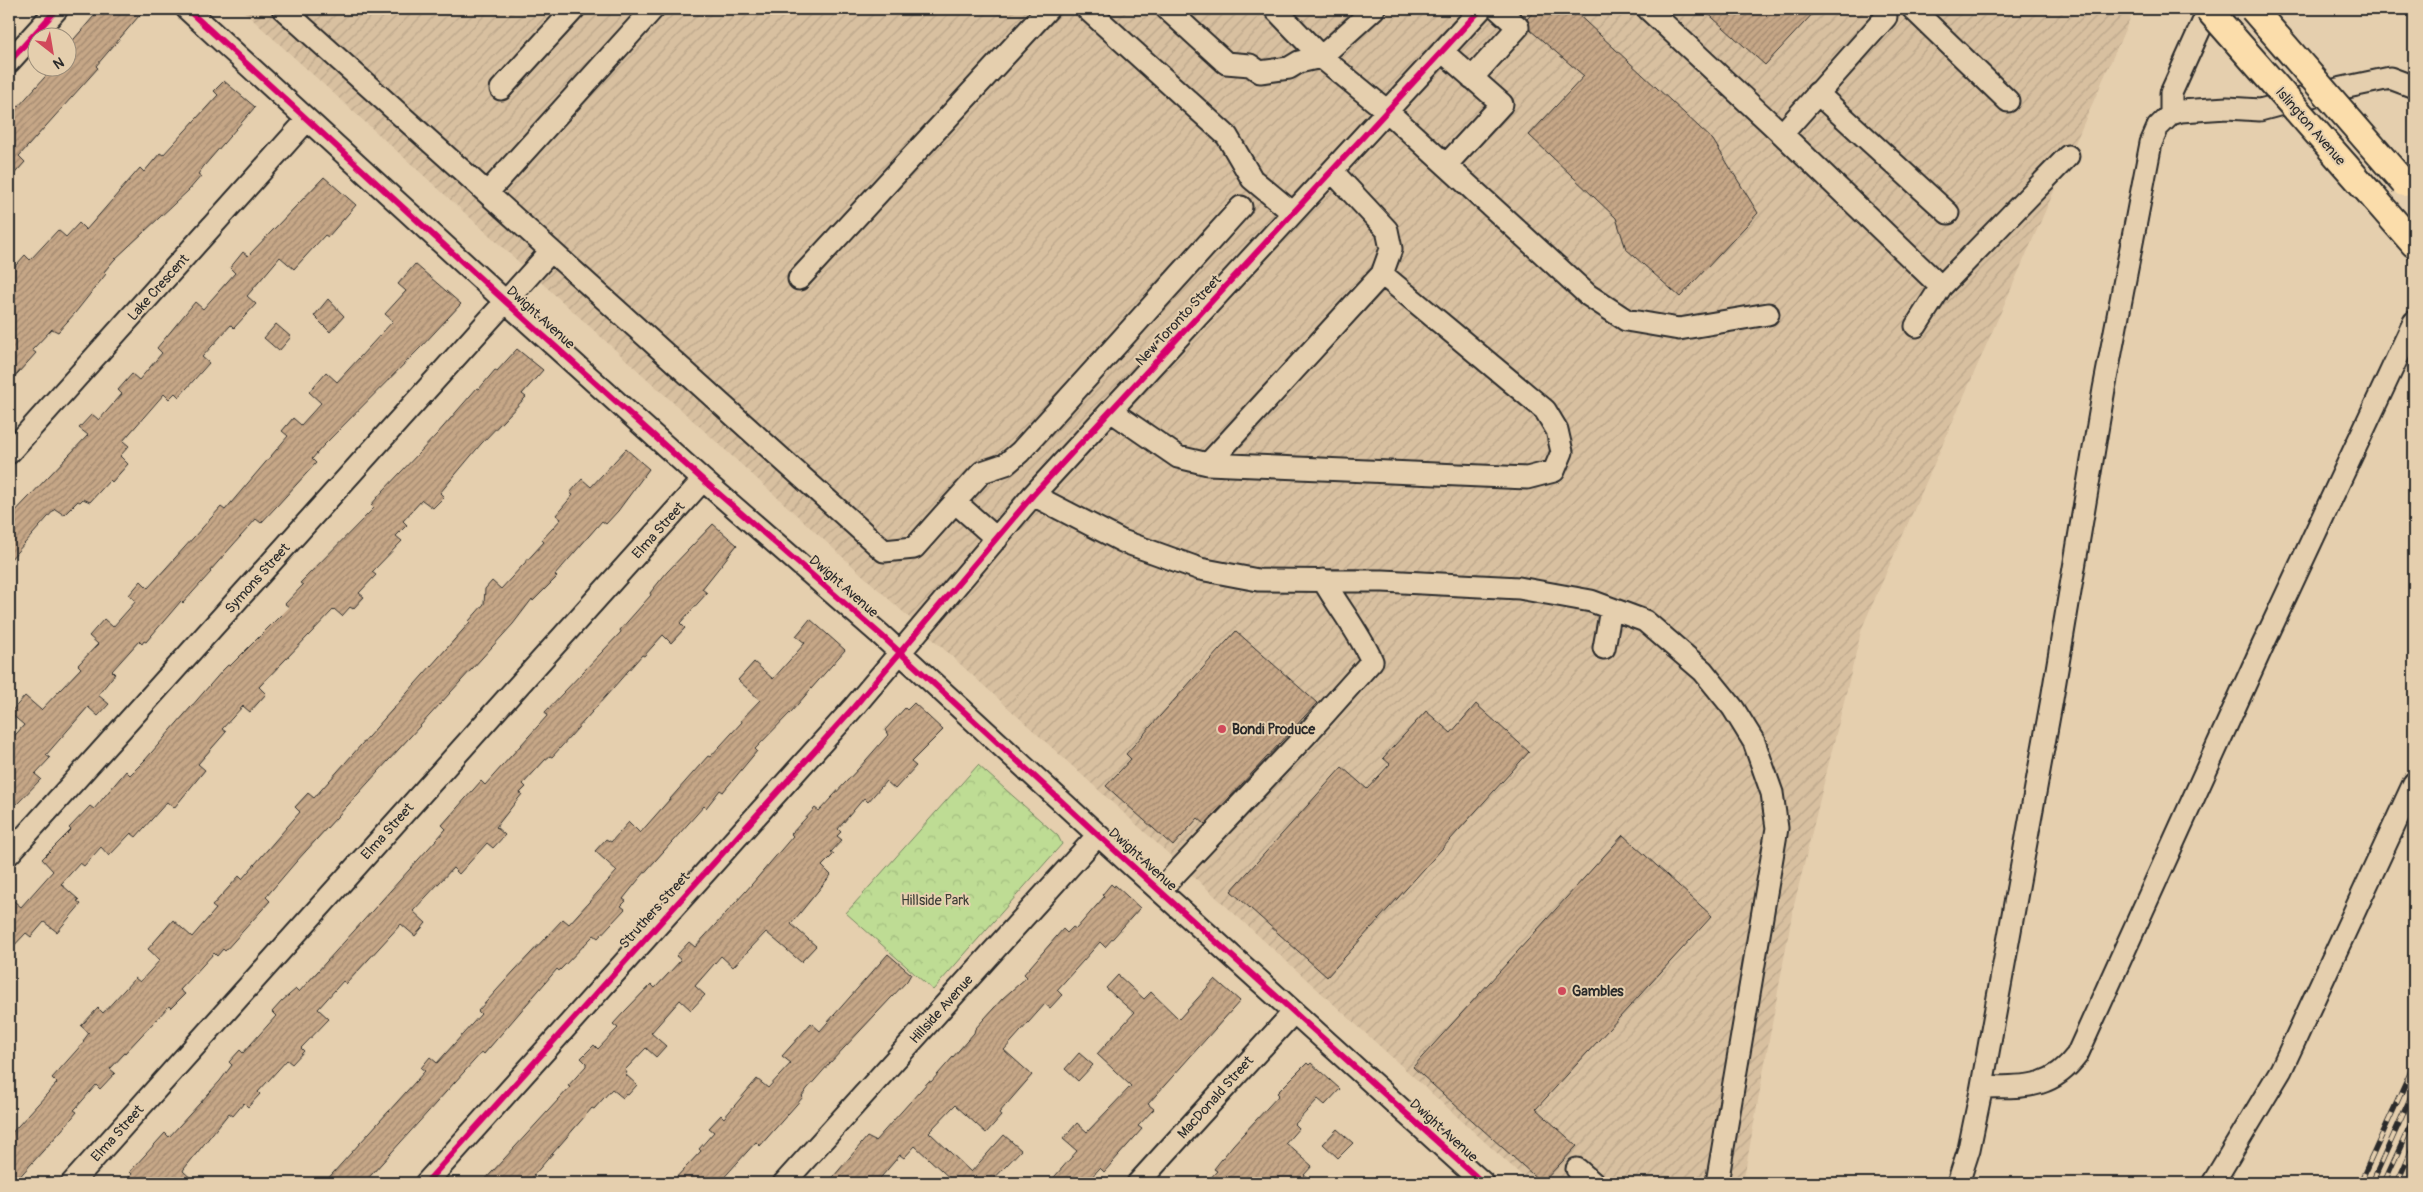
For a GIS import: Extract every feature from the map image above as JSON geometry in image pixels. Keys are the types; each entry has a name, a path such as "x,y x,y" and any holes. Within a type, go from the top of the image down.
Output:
{"main road":[{"name":"Islington Avenue","path":"2209,9 2414,244"},
{"path":"2253,9 2414,195"}],"street":[{"path":"9,62 57,9"},
{"name":"Dwight Avenue","path":"186,9 506,302 703,480 900,653 1483,1183"},
{"path":"283,9 884,552 914,548 982,472 1006,464 1020,452 1241,207"},
{"path":"501,89 574,9"},
{"path":"486,193 653,9"},
{"path":"799,279 1048,9"},
{"path":"1086,9 1227,136 1252,179 1293,213"},
{"path":"1167,9 1226,63 1250,65 1260,72 1288,68 1299,62 1321,57 1374,9"},
{"path":"1275,9 1321,57 1387,111 1588,295 1626,320 1679,329 1768,314"},
{"name":"New Toronto Street","path":"900,653 1033,496 1481,9"},
{"path":"1472,78 1518,27 1498,9"},
{"path":"1648,9 1782,134 1941,287"},
{"path":"1913,9 2008,101"},
{"path":"2171,114 2171,93 2209,9"},
{"path":"1782,134 1886,18"},
{"path":"1442,51 1502,104 1446,165"},
{"path":"1958,1183 1969,1150 1982,1086 2052,699 2104,389 2151,143 2158,127 2171,114 2181,111 2227,108 2260,110 2390,78 2414,87"},
{"path":"1817,94 1948,213"},
{"name":"Lake Crescent","path":"9,453 307,120"},
{"path":"1916,326 1941,287 2068,156"},
{"path":"1208,464 1382,274 1391,249 1388,230 1332,171"},
{"name":"Symons Street","path":"9,854 551,250"},
{"path":"1111,411 1178,457 1208,464 1527,478 1554,471 1562,452 1557,430 1545,410 1382,274"},
{"path":"1982,1086 2018,1088 2043,1082 2067,1067 2076,1054 2258,656 2414,322"},
{"name":"Elma Street","path":"72,1183 703,480"},
{"path":"1033,496 1122,542 1200,569 1258,580 1383,581 1519,588 1591,601 1645,621 1703,671 1733,708 1754,742 1772,793 1777,828 1717,1183"},
{"path":"955,502 997,539"},
{"path":"1160,890 1305,736 1372,661 1363,641 1341,611 1323,580"},
{"path":"1604,648 1611,609"},
{"name":"Struthers Street","path":"426,1183 820,745 900,653"},
{"path":"2213,1183 2281,1070 2414,783"},
{"name":"Hillside Avenue","path":"784,1183 1098,835"},
{"name":"MacDonald Street","path":"1138,1183 1294,1012"},
{"path":"1577,1170 1593,1183"}],"shaded area":[{"path":"241,9 2134,9 1862,628 1793,909 1743,1183 1530,1183"}],"green space":[{"name":"Hillside Park","path":"978,765 1058,836 1062,844 933,990 846,913"}],"building":[{"path":"100,9 145,9 96,66 98,68 19,156 25,162 9,180 9,117 44,78 78,78 78,34"},
{"path":"1536,9 1572,9 1713,140 1758,213 1680,297 1626,249 1616,218 1529,135 1584,76 1530,30 1527,19"},
{"path":"1703,9 1817,9 1765,65"},
{"path":"224,81 255,107 204,166 198,174 201,176 189,190 114,260 104,272 106,274 75,313 58,332 52,329 32,350 36,353 9,383 9,273 25,255 30,260 58,230 66,237 79,223 86,230 140,168 144,172 160,153 163,155 218,95 214,91"},
{"path":"324,177 356,205 328,237 325,235 294,269 280,257 247,296 256,304 234,328 231,325 202,357 209,363 179,397 175,393 169,399 164,394 123,441 129,446 120,456 128,464 112,482 110,480 90,502 83,499 80,502 78,501 64,515 55,509 9,561 9,518 88,435 79,428 92,414 99,420 122,394 118,390 132,374 139,380 162,353 157,348 195,302 203,309 235,273 230,268 243,252 248,256"},
{"path":"415,264 461,304 323,446 312,459 316,463 261,523 256,519 183,603 181,601 146,642 144,641 142,644 139,641 112,671 115,674 98,695 109,704 98,716 88,707 46,755 50,758 35,774 41,779 17,804 9,797 9,742 24,725 10,713 25,696 41,710 81,668 78,665 98,644 89,636 104,619 113,627 136,601 129,595 141,581 148,588 221,507 225,510 288,436 282,431 293,418 301,425 321,403 309,392 326,372 337,382 393,321 385,314 406,291 398,284"},
{"path":"328,299 344,316 330,332 314,316"},
{"path":"276,324 291,337 279,351 264,338"},
{"path":"517,349 543,370 522,394 526,397 481,444 440,493 444,497 433,508 422,500 403,521 407,525 396,536 402,541 372,572 376,575 359,593 364,597 353,609 350,607 342,616 334,609 259,687 266,694 250,712 243,706 222,729 226,732 198,764 205,770 174,808 167,802 136,837 131,833 109,856 101,847 84,866 80,863 61,884 81,904 57,932 44,922 31,937 26,933 9,951 9,897 21,907 53,871 42,859 71,830 69,828 90,806 94,809 126,771 130,775 145,760 223,670 228,665 230,666 289,607 285,604 303,585 300,583 374,508 371,505 383,491 477,388 479,389"},
{"path":"626,449 649,469 618,511 606,524 602,521 555,575 557,577 533,601 532,599 513,624 295,863 266,897 270,901 225,951 223,949 217,956 214,953 180,990 185,994 171,1008 169,1006 110,1069 115,1073 100,1089 96,1085 74,1110 77,1112 61,1131 14,1183 9,1183 9,1136 57,1083 52,1078 84,1042 89,1033 81,1026 98,1008 103,1013 135,978 140,982 160,960 148,949 173,920 192,937 216,909 212,906 239,876 242,879 300,812 295,807 308,793 314,798 470,622 484,604 485,589 492,581 501,589 544,542 542,540 561,519 556,515 573,495 570,493 582,479 591,487"},
{"path":"713,524 737,545 702,589 707,593 680,623 685,628 671,643 663,635 644,656 642,655 552,757 550,756 545,760 523,784 526,787 520,793 522,794 496,827 505,835 493,848 487,843 459,874 453,868 413,911 426,923 415,936 401,924 346,984 343,981 318,1009 329,1019 301,1048 304,1051 292,1064 287,1060 258,1092 260,1094 248,1107 244,1103 233,1116 229,1113 184,1169 183,1171 196,1183 123,1183 132,1174 130,1172 135,1166 165,1133 169,1137 220,1081 232,1065 229,1062 240,1050 243,1053 276,1016 272,1012 282,1001 296,989 299,992 446,829 442,825 481,781 485,785 547,716 545,712 621,632 620,630 651,595 650,593 667,572"},
{"path":"810,619 845,650 791,712 755,749 757,751 723,792 720,790 706,808 704,806 639,879 623,899 626,901 621,906 625,909 598,938 594,935 559,971 557,969 484,1054 482,1052 364,1183 324,1183 425,1071 421,1068 430,1057 437,1063 481,1014 478,1011 514,971 563,919 569,924 617,871 595,851 606,839 611,842 629,822 640,833 760,700 738,680 754,662 773,679 805,643 796,636"},
{"name":"Bondi Produce","path":"1236,631 1317,703 1205,824 1198,818 1173,846 1106,786 1131,759 1126,754"},
{"path":"914,703 943,730 911,762 916,766 895,789 886,781 868,802 864,798 838,829 841,832 837,836 842,840 831,852 834,854 822,866 831,875 791,924 816,946 801,962 766,932 733,967 721,956 695,986 705,995 691,1010 680,1000 651,1033 666,1046 656,1057 646,1048 625,1070 627,1073 625,1074 637,1085 628,1095 626,1094 623,1098 612,1089 594,1109 592,1108 527,1183 482,1183 570,1087 568,1086 586,1066 586,1063 581,1058 594,1045 598,1049 618,1028 613,1024 651,984 655,988 681,960 676,956 689,942 695,947 793,836 791,834 815,808 819,811 888,735 885,730 905,708 907,710"},
{"path":"1476,704 1529,752 1327,977 1231,891 1342,767 1367,789 1390,764 1383,758 1426,711 1451,733"},
{"name":"Gambles","path":"1623,835 1712,916 1536,1109 1577,1146 1542,1183 1413,1067"},
{"path":"1111,884 1114,887 1115,885 1140,908 1105,947 1100,942 1057,990 1062,995 1050,1008 1045,1004 1004,1050 1032,1075 999,1113 1001,1116 986,1133 955,1105 929,1132 971,1172 1004,1135 1021,1150 990,1183 955,1183 915,1146 904,1158 900,1155 876,1183 828,1183 867,1137 875,1141 929,1081 931,1082 1003,998 1027,977 1024,974 1063,929 1067,933 1073,927 1076,929 1104,897 1102,895"},
{"path":"888,954 911,974 907,981 829,1064 760,1146 756,1142 719,1183 671,1183 701,1151 699,1149 714,1132 709,1128 721,1115 724,1118 757,1079 768,1088 791,1063 782,1056 811,1023 820,1031"},
{"path":"1118,975 1144,999 1151,992 1179,1019 1215,979 1240,1001 1148,1104 1154,1109 1138,1126 1142,1129 1104,1172 1100,1168 1086,1183 1049,1183 1077,1151 1063,1139 1077,1123 1087,1132 1131,1086 1097,1054 1134,1013 1106,988"},
{"path":"1079,1053 1093,1065 1078,1081 1065,1069"},
{"path":"1307,1063 1309,1065 1311,1063 1340,1089 1325,1105 1318,1099 1295,1124 1299,1128 1286,1143 1312,1166 1304,1175 1314,1183 1206,1183 1217,1171 1214,1169 1233,1145 1279,1095 1277,1093"},
{"path":"1337,1129 1353,1143 1338,1158 1323,1144"}],"railway":[{"path":"2360,1183 2414,1065"},
{"path":"2372,1183 2414,1090"},
{"path":"2384,1183 2414,1117"},
{"path":"2397,1183 2414,1145"}],"cycle path":[{"path":"9,62 57,9"},
{"path":"187,9 506,302 703,480 881,635 1098,835 1483,1183"},
{"path":"426,1183 854,707 1033,495 1481,9"}],"place":[{"name":"Bondi Produce","path":"1222,729"},
{"name":"Gambles","path":"1562,991"}]}
